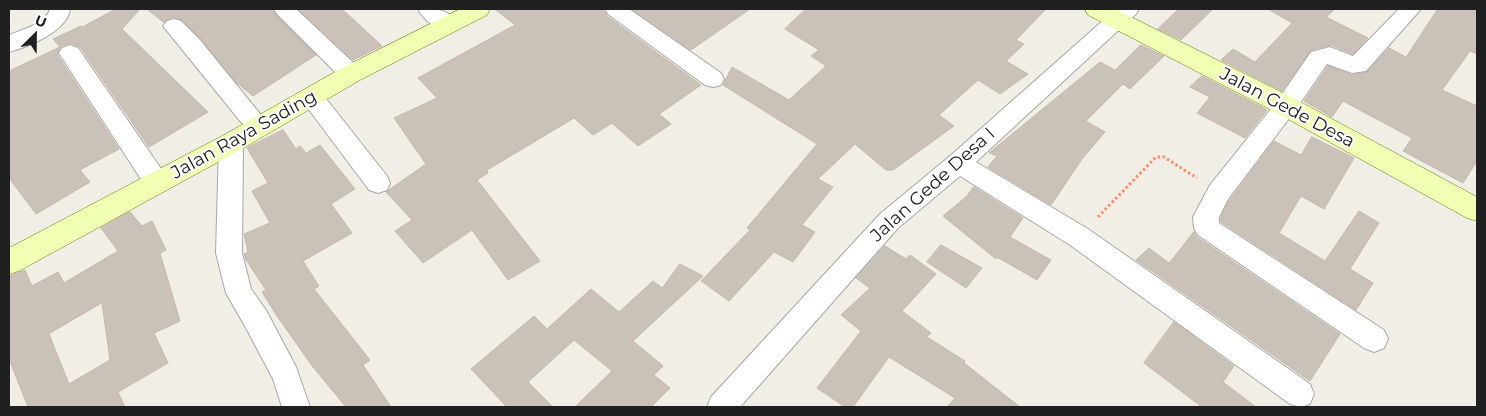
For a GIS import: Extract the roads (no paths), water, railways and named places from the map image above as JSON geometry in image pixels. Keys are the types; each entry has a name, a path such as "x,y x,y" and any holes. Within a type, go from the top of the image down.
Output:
{"street":[{"path":"9,44 48,26 59,15 60,9"},
{"path":"284,9 351,74"},
{"path":"428,9 448,25"},
{"name":"Jalan Raya Sading","path":"9,262 231,143 257,126 351,74 479,9"},
{"path":"615,9 713,79"},
{"path":"1374,339 1207,228 1206,217 1219,192 1286,106 1320,58 1326,54 1335,56 1353,66 1358,65 1411,9"},
{"name":"Jalan Gede Desa","path":"1114,12 1477,210"},
{"name":"Jalan Gede Desa I","path":"721,407 889,221 959,163 1114,12"},
{"path":"174,26 192,45 257,126"},
{"path":"70,52 157,183"},
{"path":"312,97 378,183"},
{"path":"231,143 229,253 240,293 286,376 296,407"},
{"path":"959,163 1079,237 1300,394"}]}
